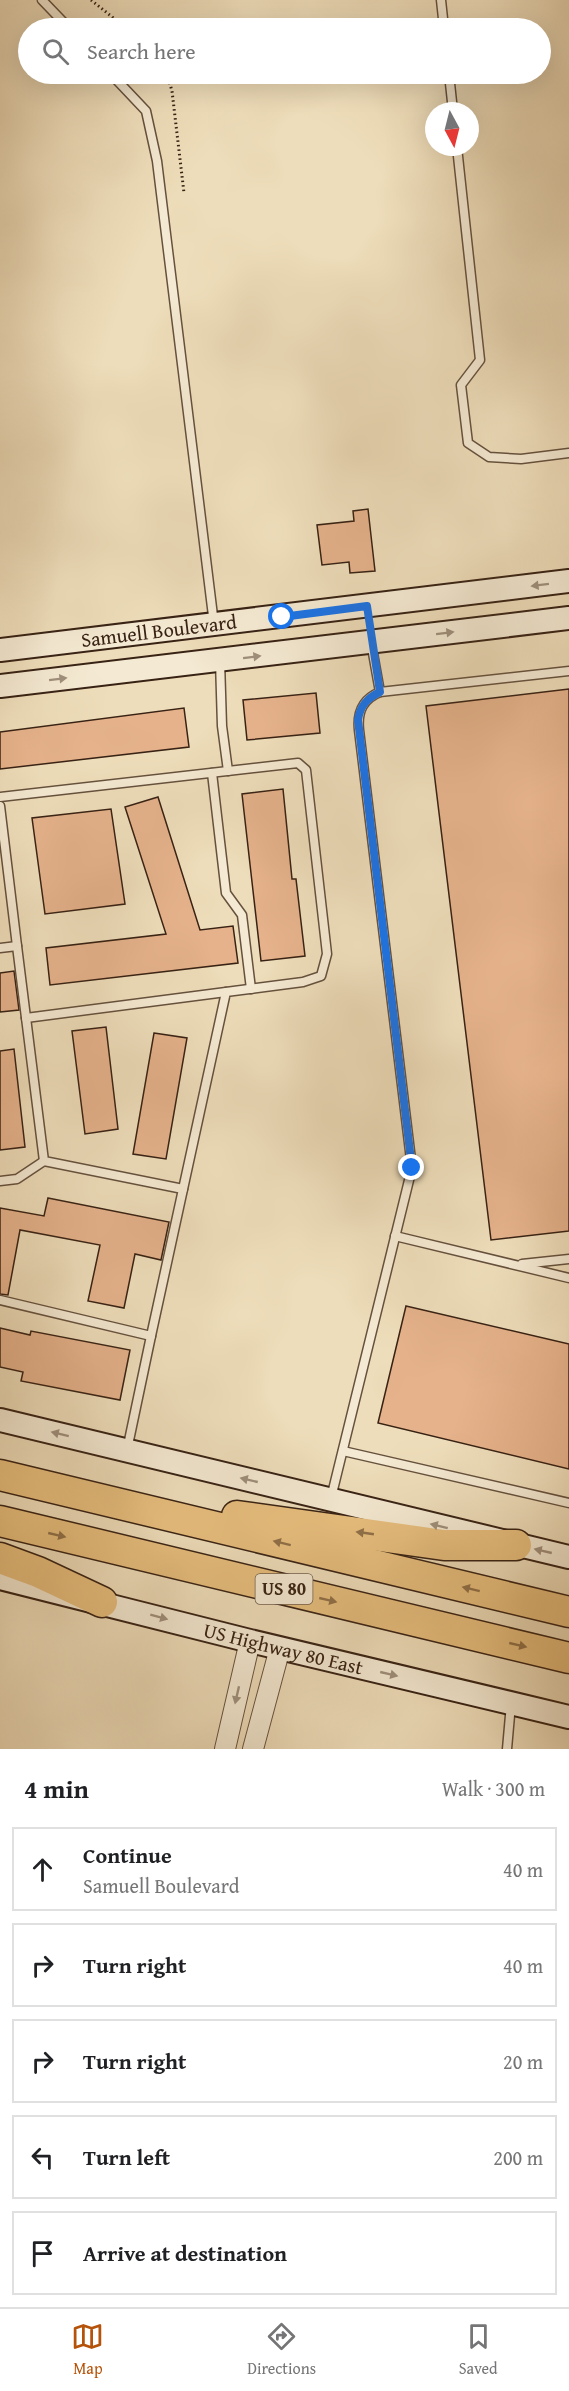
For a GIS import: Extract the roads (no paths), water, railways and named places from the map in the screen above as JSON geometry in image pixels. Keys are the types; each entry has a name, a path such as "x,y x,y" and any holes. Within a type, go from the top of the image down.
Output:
{"highway":[{"name":"US 80","path":"0,1475 569,1612"},
{"path":"150,1511 250,1516 444,1545 516,1545"},
{"name":"US 80","path":"0,1521 569,1658"},
{"path":"0,1558 38,1572 102,1602"}],"main road":[{"name":"Samuell Boulevard","path":"0,650 569,581"},
{"path":"367,606 371,642"},
{"name":"Samuell Boulevard","path":"0,686 569,618"},
{"path":"214,625 219,661"},
{"path":"0,1420 569,1557"},
{"name":"US Highway 80 East","path":"0,1578 250,1641 569,1717"}],"street":[{"path":"225,1749 250,1641"},
{"path":"253,1749 280,1648"}],"lane":[{"path":"42,0 59,18"},
{"path":"441,0 443,18"},
{"path":"120,84 146,111 157,161 214,625"},
{"path":"450,84 452,102"},
{"path":"458,156 480,360 461,385 468,443 489,457 521,459 569,453"},
{"path":"371,642 380,692"},
{"path":"219,661 222,726 228,771"},
{"path":"331,1499 412,1168 358,720 359,711 364,702 380,692 569,671"},
{"path":"0,797 298,763 306,770 327,954 321,976 303,982 26,1018"},
{"path":"212,773 226,893 242,915 251,988"},
{"path":"0,806 44,1161"},
{"path":"0,948 17,946"},
{"path":"127,1450 226,992"},
{"path":"0,1181 17,1179 44,1161 183,1189"},
{"path":"395,1236 569,1278"},
{"path":"516,1265 569,1259"},
{"path":"0,1300 151,1336"},
{"path":"343,1450 569,1503"},
{"path":"507,1749 511,1703"}]}
